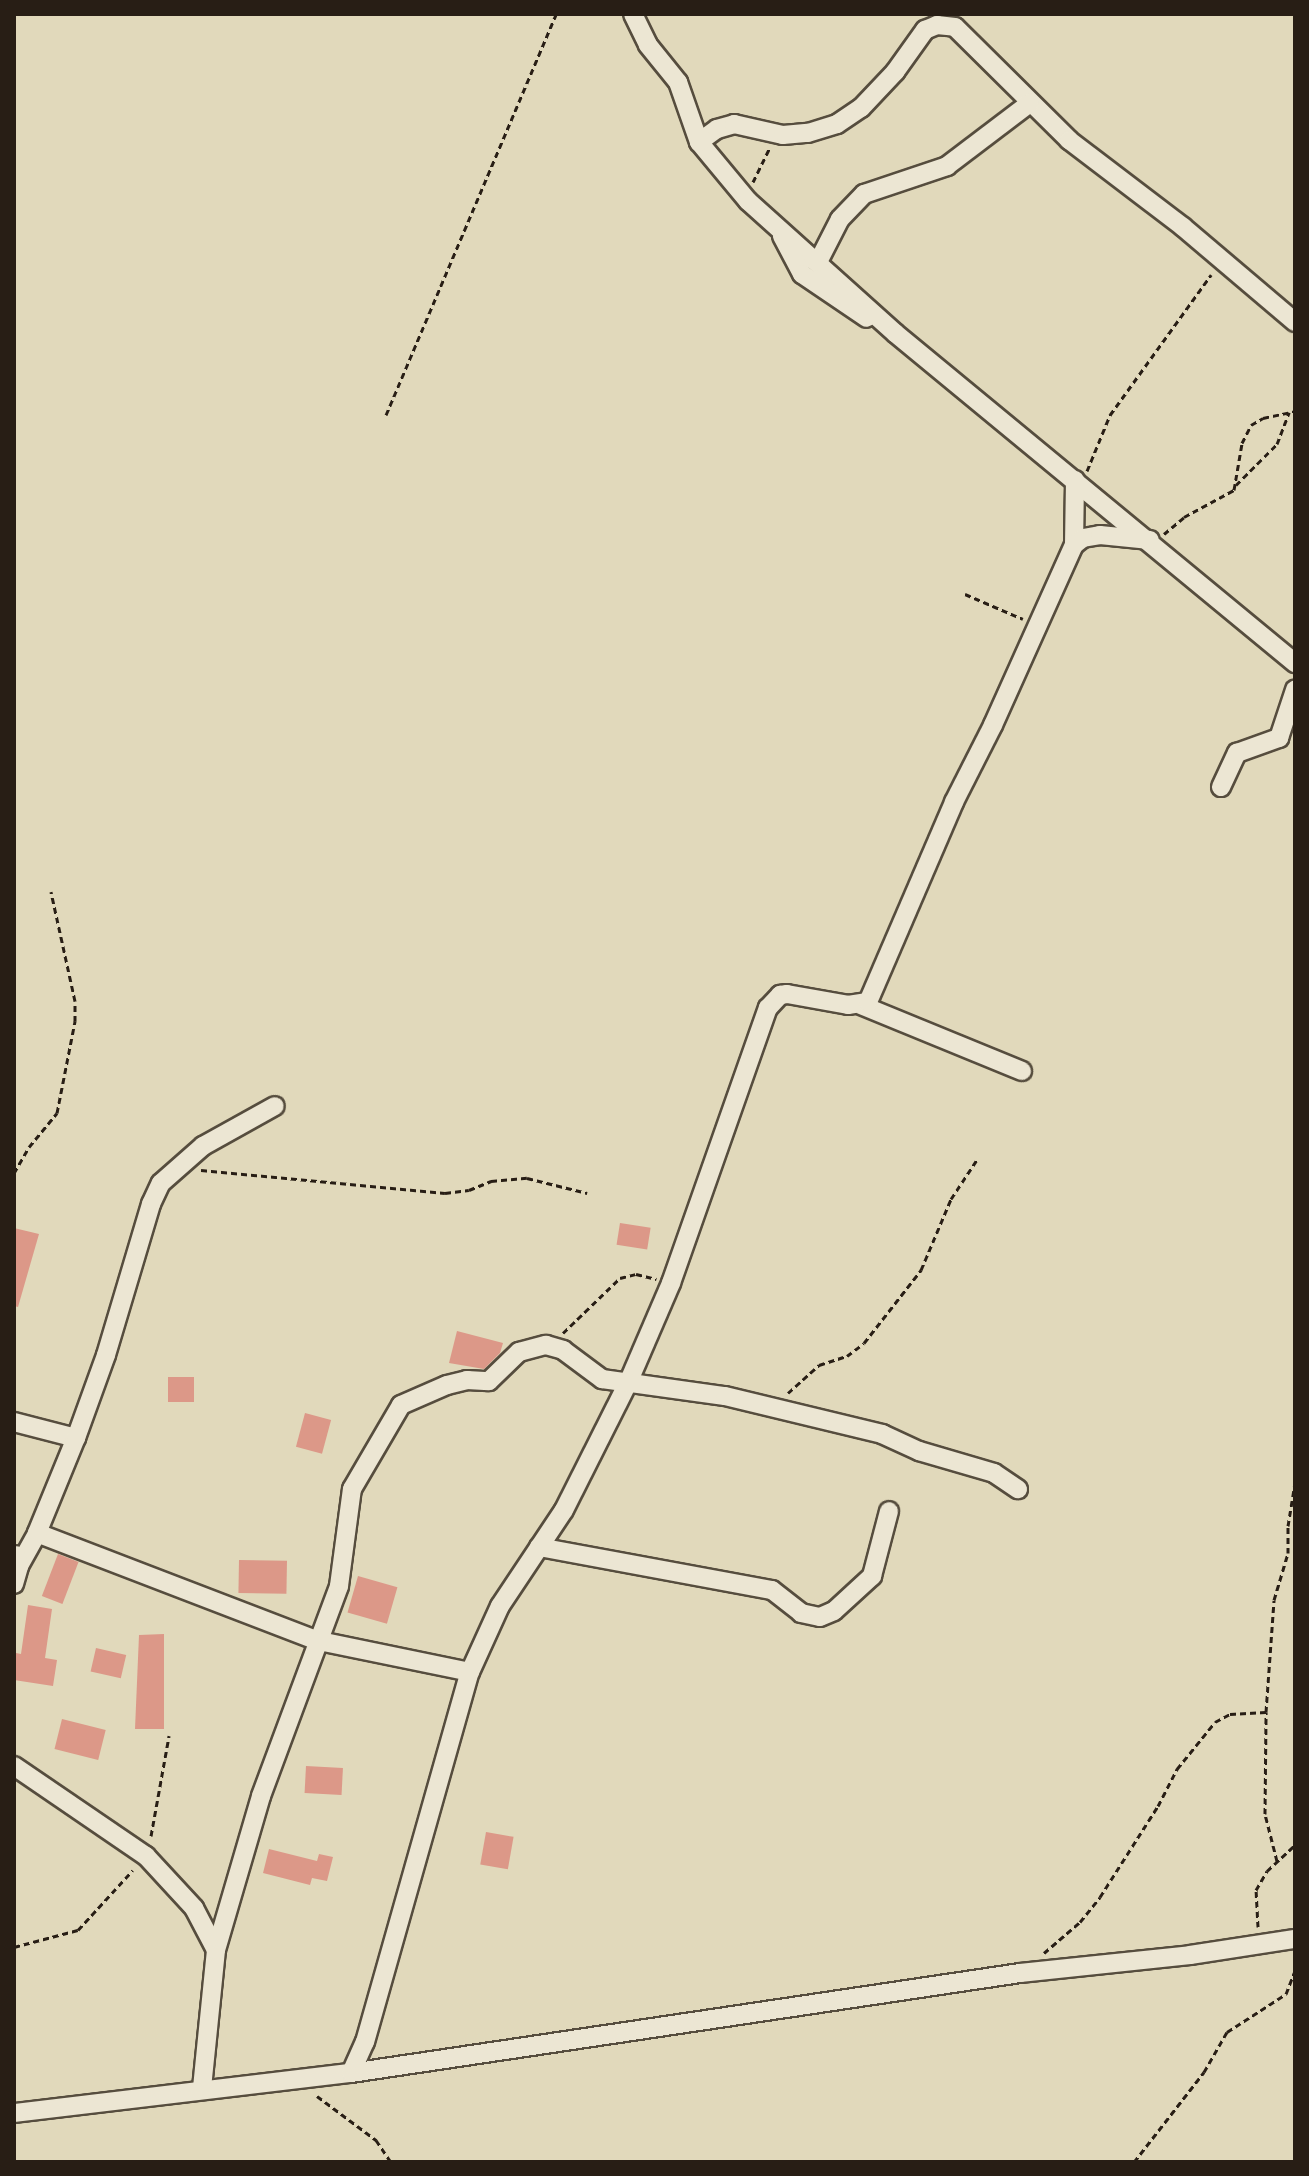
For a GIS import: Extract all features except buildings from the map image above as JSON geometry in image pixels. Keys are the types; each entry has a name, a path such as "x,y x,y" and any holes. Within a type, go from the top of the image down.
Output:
{"street":[{"path":"633,14 648,45 678,82 699,142 748,201 895,333 1150,540 1295,663"},
{"path":"699,142 717,129 734,124 779,135 823,130 851,116 901,65 925,30 937,25 959,30 1030,103 1119,181 1295,322"},
{"path":"818,262 840,219 864,194 947,166 1030,103"},
{"path":"779,228 796,265 808,280 895,333"},
{"path":"861,1005 868,1002 954,802 1074,545 1079,483"},
{"path":"1074,545 1083,538 1100,535 1150,540"},
{"path":"1221,787 1237,753 1279,738 1295,690"},
{"path":"351,2073 365,2042 470,1672 500,1606 564,1510 628,1383 671,1283 768,1008 780,995 787,994 861,1005 1022,1071"},
{"path":"16,1568 37,1533 76,1438 106,1355 151,1204 161,1183 203,1146 275,1106"},
{"path":"202,2088 216,1950 261,1796 319,1641 344,1563 352,1489 396,1409 447,1385 491,1381 519,1352 546,1345 563,1350 602,1379 696,1391 882,1434 919,1451 994,1473 1018,1489"},
{"path":"14,1422 76,1438"},
{"path":"539,1547 765,1588 779,1593 804,1615 820,1617 834,1611 872,1576 889,1511"},
{"path":"37,1533 319,1641 470,1672"},
{"path":"14,1766 146,1856 194,1908 216,1950"},
{"path":"14,2113 202,2088 351,2073 1020,1973 1260,1947 1295,1939"}],"path":[{"path":"386,415 556,14"},
{"path":"748,201 754,179 779,135"},
{"path":"1079,483 1110,415 1221,260"},
{"path":"1236,485 1242,443 1251,425 1263,418 1295,411"},
{"path":"1150,540 1167,532 1184,517 1226,497 1277,444 1289,412"},
{"path":"965,594 1038,625"},
{"path":"14,1173 29,1147 57,1113 75,1021 75,1001 51,892"},
{"path":"775,1408 798,1381 819,1365 847,1356 864,1343 921,1270 945,1210 978,1158"},
{"path":"182,1166 226,1174 445,1193 469,1190 491,1181 527,1178 587,1193"},
{"path":"546,1345 581,1319 620,1278 636,1274 671,1283"},
{"path":"1277,1861 1265,1814 1266,1712 1274,1600 1288,1553 1288,1526 1295,1483"},
{"path":"1020,1973 1080,1922 1100,1897 1177,1769 1215,1722 1230,1714 1266,1712"},
{"path":"14,1947 78,1930 146,1856 169,1736"},
{"path":"1260,1947 1255,1896 1277,1861 1295,1845"},
{"path":"1134,2162 1204,2072 1227,2032 1286,1994 1295,1970"},
{"path":"291,2080 337,2109 376,2140 391,2162"}]}
